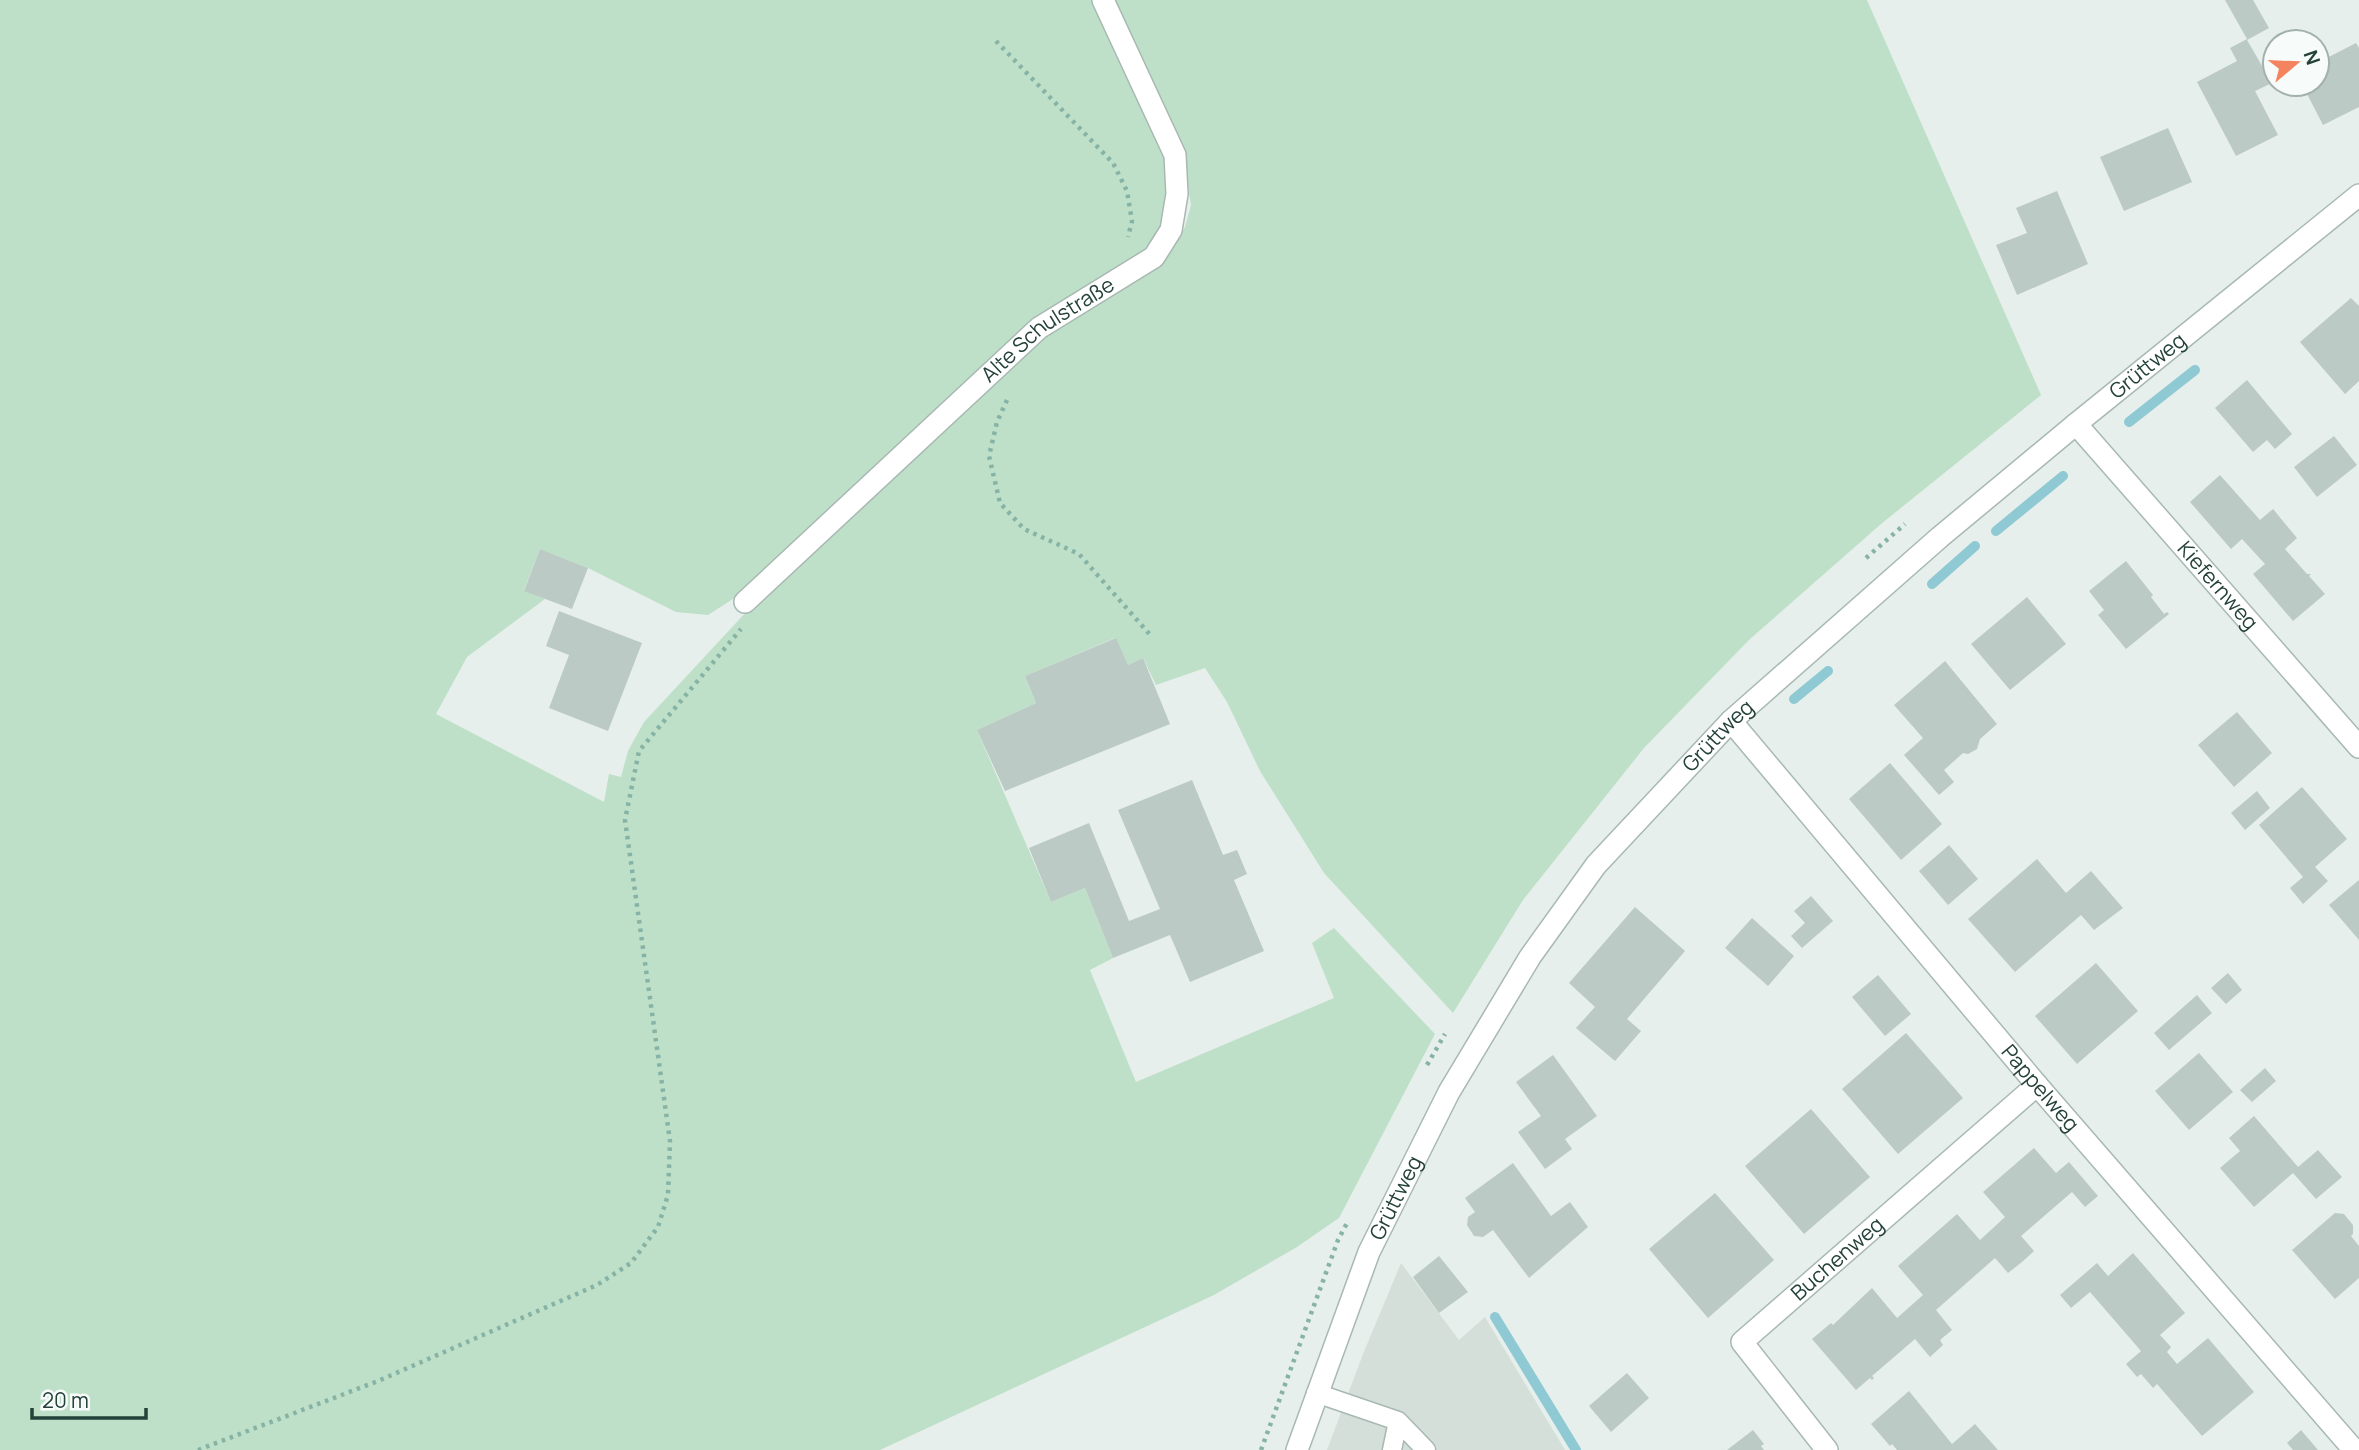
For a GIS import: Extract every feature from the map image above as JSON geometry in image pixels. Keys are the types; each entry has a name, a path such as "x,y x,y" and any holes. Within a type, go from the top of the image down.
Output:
{"street":[{"name":"Alte Schulstraße","path":"744,602 1039,328 1154,257 1171,230 1177,194 1175,155 1103,0"},
{"name":"Grüttweg","path":"1297,1450 1369,1252 1448,1092 1530,957 1596,865 1731,721 1940,537 2359,195"},
{"name":"Kiefernweg","path":"2076,424 2359,747"},
{"name":"Pappelweg","path":"1731,721 2038,1085 2354,1450"},
{"name":"Buchenweg","path":"1827,1450 1742,1342 2038,1085"}],"lane":[{"path":"1316,1393 1398,1421 1426,1450"},
{"path":"1392,1450 1398,1421"}],"path":[{"path":"198,1450 378,1381 597,1285 631,1262 658,1227 668,1195 670,1141 625,820 639,751 742,627"}],"shaded area":[{"path":"1401,1263 1459,1340 1485,1317 1565,1450 1327,1450"}],"green space":[{"path":"0,0 1092,0 1167,165 1169,202 1159,234 1138,256 1038,316 736,597 708,615 676,612 588,568 540,549 524,590 545,599 467,657 436,714 604,802 609,774 621,777 628,751 644,722 748,610 1047,332 1155,269 1173,246 1185,227 1191,205 1183,157 1112,0 1867,0 2041,395 1881,524 1750,639 1644,748 1523,900 1453,1013 1324,873 1260,771 1227,702 1205,668 1156,685 1143,658 1128,665 1115,638 1025,676 1036,703 977,730 1051,902 1085,888 1113,958 1090,970 1136,1082 1334,998 1312,943 1334,928 1435,1034 1339,1218 1297,1247 1214,1295 880,1450 0,1450"}],"building":[{"path":"2225,0 2253,0 2269,28 2261,28 2261,32 2247,40 2261,64 2261,88 2255,91 2278,135 2236,156 2197,82 2237,61 2230,48 2247,39"},
{"path":"2356,43 2359,48 2359,107 2323,125 2309,98 2331,98 2331,56"},
{"path":"2168,128 2192,182 2124,211 2100,157"},
{"path":"2057,191 2088,264 2017,295 1996,245 2027,233 2016,208"},
{"path":"2351,298 2359,306 2359,381 2345,394 2300,342"},
{"path":"2247,380 2292,434 2275,449 2267,440 2253,452 2215,408"},
{"path":"2334,436 2357,465 2317,497 2294,467"},
{"path":"2220,475 2260,520 2273,509 2297,538 2285,549 2307,574 2311,574 2309,576 2325,594 2293,621 2253,574 2265,564 2242,539 2231,549 2190,502"},
{"path":"540,549 588,568 572,609 524,591"},
{"path":"2126,561 2153,595 2151,597 2164,614 2169,614 2126,649 2098,615 2104,610 2089,591"},
{"path":"2027,597 2066,644 2010,690 1971,644"},
{"path":"559,611 642,643 608,731 549,708 569,655 546,646"},
{"path":"1116,638 1128,665 1143,658 1170,724 1005,791 977,730 1036,703 1025,676"},
{"path":"1945,661 1997,724 1980,739 1977,749 1968,754 1963,753 1944,770 1954,782 1939,795 1904,755 1923,738 1894,705"},
{"path":"2237,712 2272,753 2234,787 2198,745"},
{"path":"1890,763 1942,824 1901,860 1849,799"},
{"path":"1192,780 1223,855 1237,850 1247,874 1234,880 1264,951 1190,982 1170,935 1113,958 1085,888 1051,902 1029,848 1089,823 1129,921 1160,909 1118,810"},
{"path":"2302,787 2347,839 2315,867 2328,881 2303,904 2290,888 2303,877 2259,825"},
{"path":"2257,791 2270,808 2245,830 2231,813"},
{"path":"1949,845 1978,879 1948,905 1919,871"},
{"path":"2037,859 2066,893 2091,871 2123,908 2094,930 2081,915 2015,972 1968,919"},
{"path":"2359,880 2359,940 2329,905"},
{"path":"1811,896 1833,921 1802,948 1791,936 1805,923 1794,911"},
{"path":"1635,907 1685,951 1627,1019 1641,1031 1615,1061 1576,1028 1595,1007 1569,983"},
{"path":"1752,918 1794,956 1768,986 1725,948"},
{"path":"2096,963 2138,1011 2077,1064 2035,1016"},
{"path":"2228,973 2242,990 2226,1004 2211,988"},
{"path":"1878,975 1911,1014 1885,1036 1852,997"},
{"path":"2197,995 2212,1013 2169,1050 2154,1033"},
{"path":"1906,1033 1963,1098 1898,1154 1842,1089"},
{"path":"2199,1053 2233,1092 2189,1130 2155,1091"},
{"path":"1553,1055 1597,1116 1565,1139 1572,1149 1545,1169 1518,1132 1541,1116 1516,1082"},
{"path":"2265,1068 2276,1081 2252,1102 2240,1090"},
{"path":"1811,1109 1870,1177 1804,1234 1745,1166"},
{"path":"2254,1116 2298,1167 2318,1150 2342,1177 2316,1199 2293,1173 2254,1207 2220,1168 2240,1151 2229,1138"},
{"path":"2034,1148 2056,1173 2069,1162 2098,1196 2085,1207 2072,1192 2021,1236 2034,1251 2022,1262 2008,1273 1995,1258 1936,1310 1952,1330 1940,1340 1943,1345 1930,1357 1915,1339 1872,1376 1872,1380 1870,1378 1856,1390 1812,1339 1831,1323 1833,1325 1872,1288 1897,1318 1923,1295 1898,1266 1957,1214 1980,1240 2005,1217 1983,1192"},
{"path":"1513,1163 1551,1216 1570,1202 1588,1227 1529,1278 1493,1230 1483,1237 1474,1236 1467,1225 1468,1217 1475,1212 1465,1198"},
{"path":"1715,1193 1774,1260 1708,1318 1649,1249"},
{"path":"2335,1213 2344,1214 2353,1225 2351,1236 2359,1246 2359,1278 2335,1299 2292,1250"},
{"path":"2133,1253 2185,1313 2160,1335 2171,1347 2167,1352 2177,1364 2208,1338 2254,1392 2202,1436 2157,1384 2153,1388 2141,1374 2137,1377 2126,1364 2141,1351 2090,1292 2071,1308 2060,1295 2097,1263 2108,1276"},
{"path":"1439,1256 1468,1292 1439,1313 1413,1277"},
{"path":"1627,1373 1649,1398 1611,1432 1589,1406"},
{"path":"1909,1391 1952,1444 1975,1424 1998,1450 1897,1450 1892,1444 1890,1446 1871,1424"},
{"path":"1753,1430 1764,1444 1761,1446 1764,1450 1727,1450"},
{"path":"2301,1430 2318,1450 2293,1450 2287,1443"}],"waterway":[{"path":"2129,422 2195,370"},
{"path":"1996,531 2063,476"},
{"path":"1932,584 1975,546"},
{"path":"1794,699 1828,671"},
{"path":"1495,1317 1576,1450"}]}
